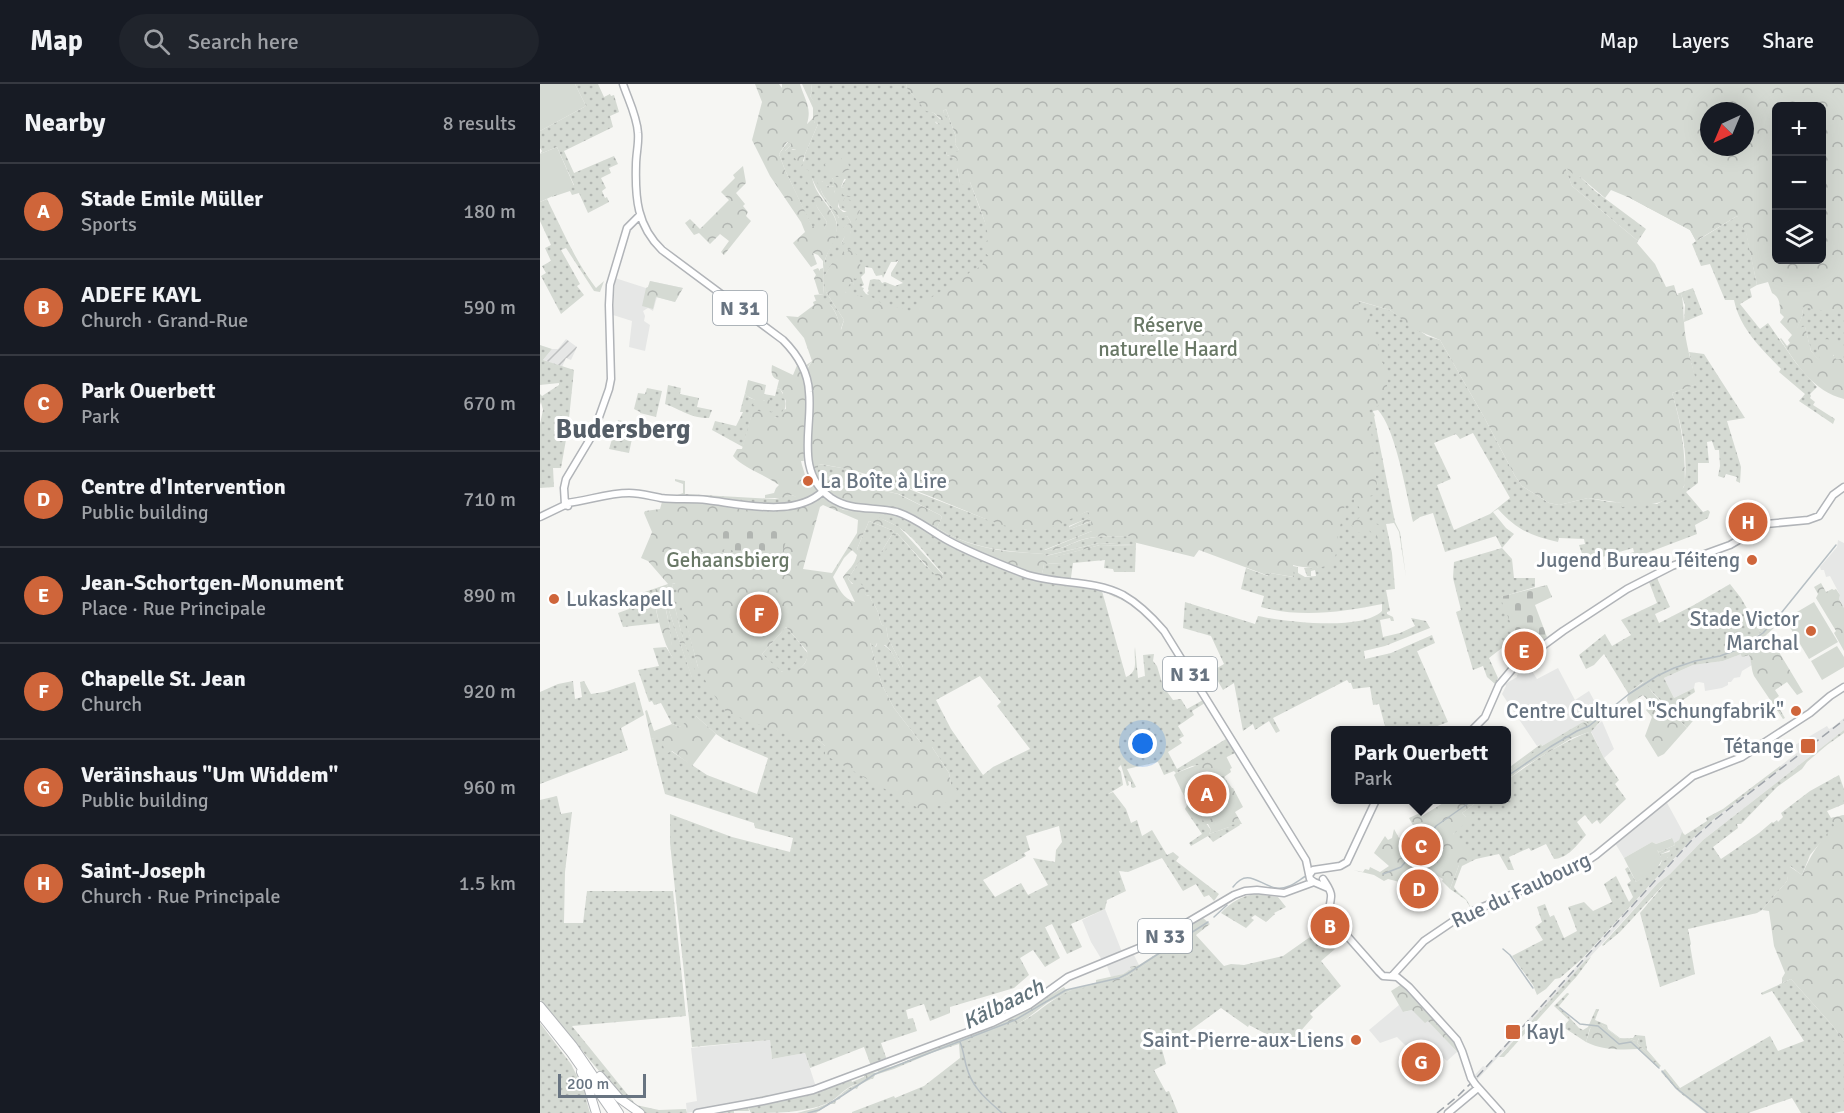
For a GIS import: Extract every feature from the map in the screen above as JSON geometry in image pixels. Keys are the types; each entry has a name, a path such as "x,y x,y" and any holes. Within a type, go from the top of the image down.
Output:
{"highway":[{"path":"540,1006 619,1113"},
{"path":"540,1014 619,1098 640,1113"},
{"path":"570,1046 596,1113"},
{"path":"570,1046 613,1113"}],"main road":[{"name":"N 31","path":"623,84 639,136 636,165 637,216 657,245 783,340 798,358 807,378 809,391 808,464 823,490 836,501 850,507 898,512 951,542 1023,573 1101,587 1122,595 1152,617 1164,631 1306,860 1328,888 1331,895 1329,914 1351,942 1383,976 1392,976"},
{"path":"565,504 566,479 591,437 609,389 611,379 609,296 612,276 627,228 637,216"},
{"path":"1476,726 1485,717 1499,685 1508,673 1563,631 1647,578 1730,545 1766,524 1808,520 1819,516 1833,495 1844,487"},
{"path":"540,518 565,504 571,505 582,500 622,493 773,507 807,501 823,490"},
{"name":"Rue du Faubourg","path":"1392,976 1436,931 1471,912 1581,866 1696,775 1742,757 1810,713 1826,698 1844,687"},
{"path":"1317,876 1331,867 1344,864 1350,858 1374,804"},
{"name":"N 33","path":"698,1113 786,1097 840,1081 1015,1013 1068,977 1163,938 1234,895 1257,890 1284,893 1302,886 1317,876"},
{"path":"1392,976 1416,993 1457,1040 1476,1085 1501,1113"},
{"path":"1448,1113 1476,1085"}],"shaded area":[{"path":"615,278 646,288 650,281 683,288 675,302 657,297 653,311 648,308 643,311 644,321 650,325 645,351 629,347 632,321 613,315"},
{"path":"566,339 577,347 571,360 566,358 562,367 543,360 552,349 558,349"},
{"path":"1838,540 1844,543 1844,608 1830,576 1826,577 1824,570 1820,567 1837,547"},
{"path":"1741,654 1749,655 1752,665 1742,671 1740,677 1734,678 1722,688 1705,691 1704,683 1699,682 1695,683 1694,688 1674,698 1664,678 1693,665 1723,661"},
{"path":"1530,668 1537,679 1558,668 1575,700 1589,691 1596,704 1587,710 1591,718 1542,746 1541,744 1537,746 1502,694 1505,684"},
{"path":"1844,718 1844,730 1703,840 1658,883 1477,1080 1473,1077 1483,1066 1485,1067 1691,840 1798,752 1795,745 1827,726 1829,729 1833,727"},
{"path":"1602,721 1614,749 1604,758 1591,731"},
{"path":"1666,801 1683,832 1679,840 1674,843 1671,838 1656,844 1652,842 1624,858 1615,843"},
{"path":"1105,909 1122,952 1102,960 1082,920"},
{"path":"1133,953 1139,965 1131,967 1123,974 1111,977 1106,963"},
{"path":"1399,1005 1404,1012 1412,1010 1428,1020 1457,1052 1447,1061 1438,1053 1433,1058 1425,1053 1410,1050 1397,1037 1380,1043 1369,1030"},
{"path":"770,1040 772,1059 805,1053 816,1087 687,1113 686,1103 697,1101 691,1048"}],"green space":[{"path":"540,84 575,84 586,106 540,131"},
{"path":"575,84 598,84 604,97 614,95 619,112 610,116 613,127 564,151 574,173 614,156 618,164 609,168 611,173 601,178 606,188 602,191 609,202 588,213 579,193 572,195 570,191 552,197 574,185 557,147 540,154 542,151 540,131 586,106"},
{"path":"755,84 779,84 782,88 782,84 800,84 808,108 807,124 813,118 813,108 802,84 811,84 810,96 819,114 814,123 818,124 801,168 794,157 796,149 786,153 785,151 791,145 790,142 787,142 779,154 812,226 824,229 827,222 817,207 803,171 805,169 808,170 817,191 836,222 836,236 824,265 824,294 819,294 813,270 818,268 820,271 823,268 823,261 813,253 817,264 811,267 793,243 805,232 801,222 770,176 752,140 762,102"},
{"path":"811,84 907,84 906,87 926,110 934,113 941,120 935,122 937,124 945,117 943,111 946,109 959,152 946,152 947,155 957,159 960,183 970,182 989,233 992,262 992,248 999,245 1002,340 855,301 840,287 852,282 854,285 846,261 835,260 825,275 826,292 844,320 840,331 833,308 822,299 816,301 814,295 824,294 824,265 836,234 836,220 812,177 817,207 827,222 824,230 812,227 779,154 790,142 791,145 785,151 797,149 804,162 805,154 818,124 814,124 816,109 810,96","holes":["832,178 846,179 841,187 846,185 845,190 850,194 834,190 840,209 847,212 847,208 852,209 851,222 847,216 839,218 820,189 820,183 823,181 826,185 834,186 835,182","851,222 850,234 845,238 846,235 841,244 841,231","899,260 891,276 903,283 895,286 882,283 880,280 870,280 867,293 869,295 866,294 864,288 861,287 864,285 861,277 865,273 865,267 872,268 876,276 882,275 883,278 891,262"]},
{"name":"Réserve naturelle Haard","path":"907,84 1844,84 1844,314 1802,307 1803,314 1797,329 1805,326 1811,351 1820,361 1817,344 1827,339 1839,345 1843,352 1833,355 1836,359 1844,361 1844,399 1823,390 1807,376 1780,339 1787,346 1792,335 1780,322 1784,317 1780,313 1778,299 1772,293 1768,282 1757,285 1746,233 1737,216 1696,241 1690,230 1630,198 1611,190 1605,198 1565,167 1572,186 1638,241 1637,243 1655,264 1666,287 1674,285 1677,295 1681,293 1686,338 1697,384 1672,393 1681,427 1685,471 1685,484 1675,496 1658,503 1630,507 1622,507 1622,503 1588,498 1559,505 1549,503 1522,486 1515,476 1440,340 1414,329 1390,310 1359,301 1358,308 1372,322 1388,382 1385,393 1378,399 1380,404 1369,410 1369,414 1374,413 1375,416 1370,419 1377,486 1373,495 1370,496 1371,516 1367,521 1380,526 1383,531 1383,540 1379,542 1376,539 1377,531 1372,533 1367,528 1362,533 1357,532 1350,523 1361,517 1359,507 1354,502 1354,498 1346,500 1337,540 1338,549 1333,560 1318,568 1293,565 1294,577 1270,573 1269,576 1199,550 1194,557 1133,542 1132,536 1090,538 1059,549 1043,551 1092,531 1091,521 1070,529 1069,527 1090,517 1088,511 1046,529 1019,529 985,519 887,480 818,464 821,477 898,494 940,515 942,517 937,528 976,545 1046,556 1099,543 1135,545 1100,545 1055,557 1055,562 1061,561 1062,563 1044,564 1042,575 1024,571 984,555 909,514 871,504 863,507 850,505 832,495 819,483 810,464 806,371 812,361 804,338 786,316 798,317 814,305 813,302 822,298 832,307 841,330 844,320 826,292 824,282 825,275 840,250 843,248 845,256 849,249 855,253 861,266 856,279 853,278 854,285 851,282 845,292 866,298 870,296 881,303 910,311 962,278 964,273 967,275 991,258 985,253 982,244 988,240 988,234 970,182 963,185 960,183 957,168 954,167 957,159 947,155 946,152 958,152 959,150 955,144 956,137 946,109 943,111 947,119 945,126 935,122 941,119 934,113 926,111 906,87"},
{"path":"557,147 574,186 540,202 540,154"},
{"path":"842,153 845,153 850,169 833,177 845,177 841,187 843,188 846,184 846,190 853,196 849,197 843,195 842,191 839,193 834,190 839,197 838,207 843,212 847,212 847,208 843,206 846,198 852,202 852,209 860,210 850,233 851,239 842,244 845,236 841,244 838,243 841,230 851,222 847,216 840,219 823,195 816,179 820,175 823,178 821,182 827,179 829,182 826,185 834,186 833,179 827,174 825,164 835,164 842,159"},
{"path":"1700,153 1700,156 1708,156 1700,239 1737,216 1745,226 1757,285 1750,289 1752,297 1740,304 1760,329 1768,323 1796,363 1817,387 1810,394 1810,398 1815,402 1813,405 1835,419 1833,424 1799,401 1805,394 1779,372 1781,369 1752,338 1741,320 1734,300 1725,300 1710,264 1701,266 1692,244 1696,241 1690,230 1630,198"},
{"path":"743,166 746,183 736,193 745,204 743,206 748,212 746,216 751,221 724,255 721,252 729,241 720,234 710,244 699,233 694,235 685,223 690,219 700,229 729,200 721,192 735,178 733,175"},
{"path":"1564,166 1646,229 1638,241 1572,186"},
{"path":"547,199 588,278 596,288 604,281 600,292 594,291 566,248 561,250 580,284 577,286 584,295 561,314 541,276 546,273 542,266 551,261 545,248 551,245 540,221 540,202"},
{"path":"650,281 683,288 675,302 656,297 653,309 642,306"},
{"path":"1693,288 1703,314 1684,322 1685,305 1681,294 1677,294"},
{"path":"1844,297 1844,361 1836,360 1833,354 1839,345 1820,362 1811,351 1805,327 1796,330 1803,314 1801,305"},
{"path":"1358,301 1390,310 1427,336 1440,340 1522,486 1549,503 1559,505 1588,498 1610,502 1657,504 1684,487 1685,451 1672,393 1696,384 1689,352 1704,354 1745,418 1727,421 1741,467 1740,483 1736,481 1737,477 1726,474 1724,478 1718,476 1719,450 1715,450 1712,441 1707,442 1709,463 1698,463 1698,483 1686,492 1703,512 1708,510 1710,512 1708,518 1695,525 1697,534 1605,569 1605,561 1634,552 1633,548 1585,562 1579,545 1585,544 1584,539 1559,538 1558,542 1540,537 1518,527 1498,509 1493,512 1514,534 1502,548 1496,536 1445,552 1433,513 1413,522 1400,463 1390,432 1378,410 1373,411 1395,522 1400,532 1406,577 1399,532 1394,523 1386,524 1392,553 1395,589 1386,590 1390,611 1387,614 1393,617 1394,621 1390,618 1380,620 1383,637 1415,626 1411,618 1426,621 1430,628 1385,646 1364,651 1365,659 1391,653 1432,635 1435,643 1417,651 1448,722 1438,726 1385,726 1379,704 1373,705 1370,687 1353,689 1347,680 1273,718 1280,731 1276,733 1269,721 1255,730 1253,724 1243,731 1234,683 1223,690 1212,671 1224,664 1211,636 1183,628 1185,602 1255,624 1258,616 1287,621 1342,623 1372,617 1382,611 1382,604 1322,613 1276,610 1261,607 1264,596 1241,589 1246,568 1268,576 1270,573 1293,577 1293,566 1298,567 1298,573 1305,577 1316,576 1315,570 1311,571 1311,576 1307,576 1304,568 1318,568 1346,434 1378,399","holes":["1473,433 1510,498 1490,514 1454,530 1437,485 1451,479 1434,443 1456,434 1460,439"]},
{"path":"540,345 552,349 543,360 574,370 568,428 589,435 588,437 567,432 567,429 557,427 554,431 567,434 561,468 553,468 554,487 540,488 540,424 543,410 541,402 540,405 540,394 542,396 559,383 540,385"},
{"path":"812,361 807,368 813,472 820,476 818,464 842,468 893,483 986,519 1027,530 1043,529 1088,511 1091,517 1069,526 1070,529 1092,521 1092,531 1044,550 1049,551 1091,538 1132,536 1136,543 1135,572 1114,572 1113,569 1104,568 1105,560 1073,563 1070,585 1102,591 1126,677 1134,668 1135,647 1138,678 1145,676 1143,655 1154,654 1153,661 1157,666 1163,686 1173,700 1181,699 1187,709 1203,700 1205,703 1192,711 1194,715 1178,726 1184,736 1179,739 1182,743 1168,752 1177,769 1226,739 1235,753 1180,780 1178,776 1211,764 1192,766 1164,775 1158,762 1127,769 1136,787 1133,788 1131,782 1128,781 1127,786 1121,765 1118,768 1123,785 1108,794 1113,792 1126,809 1131,823 1137,820 1142,836 1152,830 1167,855 1173,852 1179,857 1176,861 1219,894 1214,901 1209,895 1204,897 1196,884 1183,891 1162,858 1128,872 1119,871 1126,891 1107,900 1105,909 1071,924 1082,947 1067,954 1052,924 1045,927 1060,958 1045,967 1033,950 1020,958 1029,975 1014,988 950,1007 950,1013 930,1021 924,1004 906,1010 908,1019 913,1018 917,1031 881,1043 887,1060 871,1066 864,1047 810,1068 805,1053 772,1059 770,1040 692,1047 670,843 670,814 732,837 790,852 793,838 755,828 754,823 665,794 651,739 660,736 671,751 707,775 757,794 768,758 725,740 696,716 695,721 680,727 672,724 661,703 654,705 652,701 649,702 638,670 659,666 653,648 666,647 673,658 665,605 667,605 692,677 695,673 675,607 672,584 676,583 698,667 825,746 951,785 949,773 932,747 921,743 894,708 882,685 870,643 876,647 877,643 886,646 892,652 900,668 903,667 870,596 848,579 861,555 857,549 869,521 894,531 880,554 897,533 925,565 941,579 943,578 943,574 916,542 904,531 886,521 842,509 820,497 795,507 669,498 683,493 683,484 675,479 685,481 685,494 775,499 792,495 796,497 813,487 800,488 805,483 806,477 812,474 808,460 803,461 805,453 801,369","holes":["823,477 899,494 940,515 942,517 937,528 963,541 989,548 1044,554 1045,556 1099,543 1135,545 1100,545 1054,557 1055,562 1062,563 1044,564 1042,575 948,537 909,514 871,504","980,676 1001,702 997,706 1030,749 993,767 983,775 951,729 936,700","1059,826 1062,842 1056,850 1055,862 1033,858 1048,885 1028,895 1021,883 995,897 983,880 1026,856 1024,853 1030,850 1026,836"]},
{"path":"798,363 807,391 805,453 801,461 805,478 802,486 808,484 815,486 818,491 805,498 792,495 765,498 765,495 774,493 779,485 733,456 737,449 742,449 754,410 774,413 774,417 779,418 786,409 786,401 781,398 783,393 777,388 779,380 772,374 772,365 793,375"},
{"path":"748,380 766,385 763,400 768,398 775,403 775,409 772,412 753,405 755,400 745,393"},
{"path":"668,385 681,388 680,394 699,398 697,407 712,410 709,418 691,415 665,404"},
{"path":"647,388 662,391 656,417 634,409 638,393 645,394"},
{"path":"777,388 780,389 785,400 783,414 780,418 752,414 743,447 712,430 715,421 736,426 743,412 740,412 745,393 756,400 765,401 762,400 764,394 775,396"},
{"path":"618,420 635,424 629,453 609,449"},
{"name":"Gehaansbierg","path":"820,496 843,510 886,513 878,517 899,527 943,575 941,579 935,575 897,533 882,555 880,554 894,531 869,521 857,549 862,555 848,579 852,584 859,582 864,587 866,595 870,596 877,610 882,625 886,626 888,638 903,667 902,671 899,671 900,668 891,651 885,645 882,647 877,643 875,647 870,643 882,685 894,708 921,743 930,739 934,742 932,747 949,773 951,785 957,789 947,802 937,807 920,809 825,755 825,746 817,739 805,741 727,713 711,691 698,667 675,583 672,584 673,596 678,618 696,673 692,678 667,605 665,606 674,660 663,636 652,592 660,589 663,595 668,584 648,561 641,558 652,532 645,511 660,509 663,498 773,507","holes":["823,505 858,520 857,533 832,573 803,569 820,507","852,550 857,555 853,565 843,577 855,602 844,595 833,577 844,558","786,627 807,651 806,661 801,668 782,672 762,654"]},
{"path":"723,530 789,531 779,564 740,551 719,549"},
{"path":"1502,548 1512,559 1514,578 1535,578 1535,587 1501,597 1524,655 1517,659 1507,644 1489,658 1498,678 1495,684 1487,677 1483,666 1473,670 1456,612 1461,610 1453,578 1454,562"},
{"path":"1657,578 1670,607 1655,614 1659,623 1730,584 1741,598 1761,633 1738,648 1741,654 1723,661 1693,665 1664,678 1674,698 1694,688 1695,692 1680,702 1697,716 1687,728 1643,682 1628,693 1604,654 1594,665 1586,669 1579,655 1605,634 1612,646 1631,635 1621,620 1657,603 1649,582"},
{"path":"1821,583 1826,592 1836,589 1840,595 1839,599 1844,608 1844,651 1834,633 1836,631 1816,598 1818,594 1814,587"},
{"path":"668,584 663,596 652,592 659,623 623,627 618,613 629,609 628,603 634,601 633,596"},
{"path":"1547,585 1552,597 1535,605 1547,637 1523,654 1500,597"},
{"name":"Stade Victor Marchal","path":"1814,602 1838,642 1809,659 1785,619"},
{"path":"1771,616 1775,627 1764,637 1767,643 1774,644 1803,692 1797,695 1787,682 1775,690 1779,696 1774,700 1785,718 1783,719 1754,676 1749,655 1742,657 1738,648 1761,633 1756,625"},
{"path":"786,627 808,654 802,667 789,672 779,671 762,654"},
{"path":"1837,646 1844,657 1844,667 1822,680 1811,661"},
{"path":"1647,680 1647,685 1652,692 1687,728 1664,754 1658,757 1645,736 1652,717 1646,710 1652,705 1643,695 1629,704 1627,700 1628,693"},
{"path":"573,681 575,699 582,697 580,682 584,681 591,694 635,682 644,715 621,728 628,750 540,784 540,692 558,684"},
{"path":"1596,704 1603,718 1591,732 1604,758 1619,780 1615,784 1626,799 1600,824 1597,820 1592,824 1585,815 1577,822 1586,835 1572,851 1559,858 1554,859 1546,844 1531,851 1529,848 1509,857 1514,870 1508,870 1499,854 1476,859 1462,866 1454,887 1466,900 1450,889 1459,865 1453,834 1466,817 1462,813 1474,804 1511,804 1511,777 1557,747 1589,732 1589,725 1586,722 1511,769 1511,766 1541,744 1542,746 1590,718 1586,710"},
{"path":"647,710 654,731 672,724 680,727 689,719 694,721 696,716 716,734 692,766 672,751 666,754 660,737 651,739 645,711"},
{"path":"1586,722 1595,723 1589,732 1572,738 1511,777 1511,769 1538,749"},
{"path":"1844,730 1844,733 1807,762 1802,769 1777,787 1741,824 1737,824 1738,828 1713,847 1721,859 1772,822 1777,820 1778,822 1783,817 1781,813 1810,791 1839,775 1844,789 1844,804 1827,811 1831,818 1844,815 1810,855 1802,875 1790,866 1787,881 1757,913 1688,929 1695,974 1660,987 1640,913 1668,880 1620,932 1602,945 1658,883 1703,840"},
{"path":"1224,756 1232,768 1231,772 1224,777 1243,807 1235,812 1242,824 1229,825 1229,827 1209,834 1211,830 1208,824 1202,824 1188,793 1182,792 1174,775"},
{"path":"1780,766 1781,768 1715,818 1691,840 1583,958 1537,995 1533,985 1512,956 1543,940 1535,927 1542,922 1537,907 1545,904 1550,917 1554,915 1564,938 1577,931 1568,907 1584,902 1593,911 1612,902 1604,884 1616,876 1629,902 1633,897 1627,884 1631,881 1625,869 1628,867 1636,882 1668,857 1670,850 1661,854 1661,857 1657,850 1659,852 1675,845 1674,843 1679,840 1682,832 1685,835 1707,821 1706,818 1723,809"},
{"path":"1209,767 1231,808 1204,822 1183,780"},
{"path":"1182,792 1187,793 1211,830 1209,834 1229,827 1228,825 1239,823 1240,825 1213,842 1208,836 1191,846 1189,843 1202,834 1185,809 1188,803"},
{"path":"557,796 561,814 572,812 565,872 564,923 583,923 587,891 673,891 686,1016 572,1026 636,1105 659,1110 686,1109 687,1113 644,1113 627,1103 540,1000 540,800"},
{"path":"1442,804 1474,804 1462,813 1466,817 1471,815 1473,817 1453,834 1474,856 1459,865 1450,889 1442,881 1443,879 1432,873 1426,874 1423,878 1416,878 1415,886 1388,879 1384,881 1374,875 1353,870 1363,872 1365,869 1369,870 1370,867 1380,872 1389,866 1374,853 1385,836 1388,840 1392,838 1394,829 1399,838 1415,829 1409,818 1420,813 1422,816"},
{"path":"1844,815 1844,1041 1791,979 1782,983 1785,973 1774,946 1769,911 1762,910 1787,881 1789,866 1802,875 1816,849 1834,826 1831,818"},
{"path":"1672,838 1675,845 1659,852 1657,850 1661,857 1661,854 1673,851 1670,857 1662,860 1656,870 1636,882 1624,858 1652,842 1656,844"},
{"path":"1256,894 1278,897 1286,907 1274,913 1266,922 1255,915 1251,918 1254,920 1246,928 1221,913 1237,900"},
{"path":"1203,918 1210,924 1196,935 1120,980 1069,991 1019,1023 963,1043 962,1041 952,1042 1017,1015 1064,987 1066,990 1123,974 1131,969 1130,967 1139,965 1164,949 1161,942"},
{"path":"1320,930 1335,949 1321,961 1341,986 1310,1014 1313,1017 1291,1042 1282,1039 1268,1040 1266,1034 1249,1025 1248,1027 1221,1008 1184,1035 1187,1039 1176,1048 1168,1044 1165,1039 1160,1042 1166,1064 1154,1070 1166,1092 1169,1091 1178,1113 852,1113 924,1086 960,1058 959,1044 934,1052 931,1049 866,1076 858,1084 821,1106 771,1113 751,1113 748,1107 749,1111 734,1111 734,1113 698,1111 767,1095 807,1092 808,1095 851,1080 852,1082 864,1077 864,1074 973,1032 974,1034 952,1042 1019,1023 1067,992 1128,976 1195,934 1224,966 1244,965 1283,956"},
{"path":"1591,957 1577,976 1504,1057 1499,1057 1586,960"},
{"path":"1791,979 1844,1041 1844,1111 1801,1113 1792,1098 1748,1113 1706,1113 1679,1092 1661,1072 1665,1069 1680,1088 1770,1036 1778,1051 1804,1041 1772,991 1762,995 1761,993"},
{"path":"1402,984 1454,1041 1463,1058 1428,1021 1425,1023 1412,1010 1403,1012 1391,991"},
{"path":"1567,993 1569,994 1559,1006 1579,1028 1583,1030 1588,1027 1596,1009 1599,1009 1595,1020 1607,1025 1608,1029 1620,1038 1628,1038 1620,1039 1602,1025 1590,1028 1586,1042 1563,1027 1569,1020 1554,1006"},
{"path":"540,1023 571,1064 588,1098 586,1099 590,1113 540,1113"},
{"path":"1592,1023 1602,1025 1620,1039 1628,1038 1635,1041 1639,1037 1637,1043 1661,1066 1658,1068 1638,1049 1611,1049 1586,1042"},
{"path":"1635,1035 1645,1036 1647,1050 1661,1066 1637,1043 1639,1038 1635,1041 1628,1038 1633,1038"},
{"path":"931,1049 934,1052 875,1075 873,1079 859,1085 857,1089 854,1088 841,1095 835,1104 830,1104 816,1113 797,1113 837,1098 850,1087 858,1084 858,1081 867,1073 878,1073 879,1068 898,1064"}],"waterway":[{"name":"Kälbaach","path":"1778,617 1836,545"},
{"name":"Kälbaach","path":"1511,774 1550,747 1589,726 1629,694 1657,676 1695,661 1739,649 1763,633 1774,621"},
{"name":"Kälbaach","path":"1383,874 1401,867 1436,826 1467,804"},
{"name":"Kälbaach","path":"1233,887 1238,881 1249,878 1276,888 1284,888 1306,876"},
{"name":"Kälbaach","path":"1214,917 1227,905"},
{"name":"Kälbaach","path":"808,1113 819,1110 875,1074 1015,1020 1066,990 1119,978 1208,922"},
{"path":"1503,949 1510,955 1533,988"},
{"path":"1560,1008 1580,1024 1598,1026 1619,1044 1631,1042 1659,1068"},
{"path":"960,1042 972,1080 985,1097 1002,1113"},
{"path":"1662,1071 1676,1088 1708,1113"}],"railway":[{"path":"1437,1113 1478,1076 1691,841 1713,821 1844,720"}],"place":[{"name":"La Boîte à Lire","path":"808,481"},
{"name":"Saint-Joseph","path":"1748,522"},
{"name":"Jugend Bureau Téiteng","path":"1752,560"},
{"name":"Lukaskapell","path":"554,599"},
{"name":"Chapelle St. Jean","path":"759,614"},
{"name":"Stade Victor Marchal","path":"1811,631"},
{"name":"Jean-Schortgen-Monument","path":"1524,651"},
{"name":"Centre Culturel \"Schungfabrik\"","path":"1796,711"},
{"name":"Tétange","path":"1808,746"},
{"name":"Stade Emile Müller","path":"1207,794"},
{"name":"Park Ouerbett","path":"1421,846"},
{"name":"Centre d'Intervention","path":"1419,889"},
{"name":"ADEFE KAYL","path":"1330,926"},
{"name":"Kayl","path":"1513,1032"},
{"name":"Saint-Pierre-aux-Liens","path":"1356,1040"},
{"name":"Veräinshaus \"Um Widdem\"","path":"1421,1062"}],"district":[{"name":"Budersberg","path":"623,429"}]}
